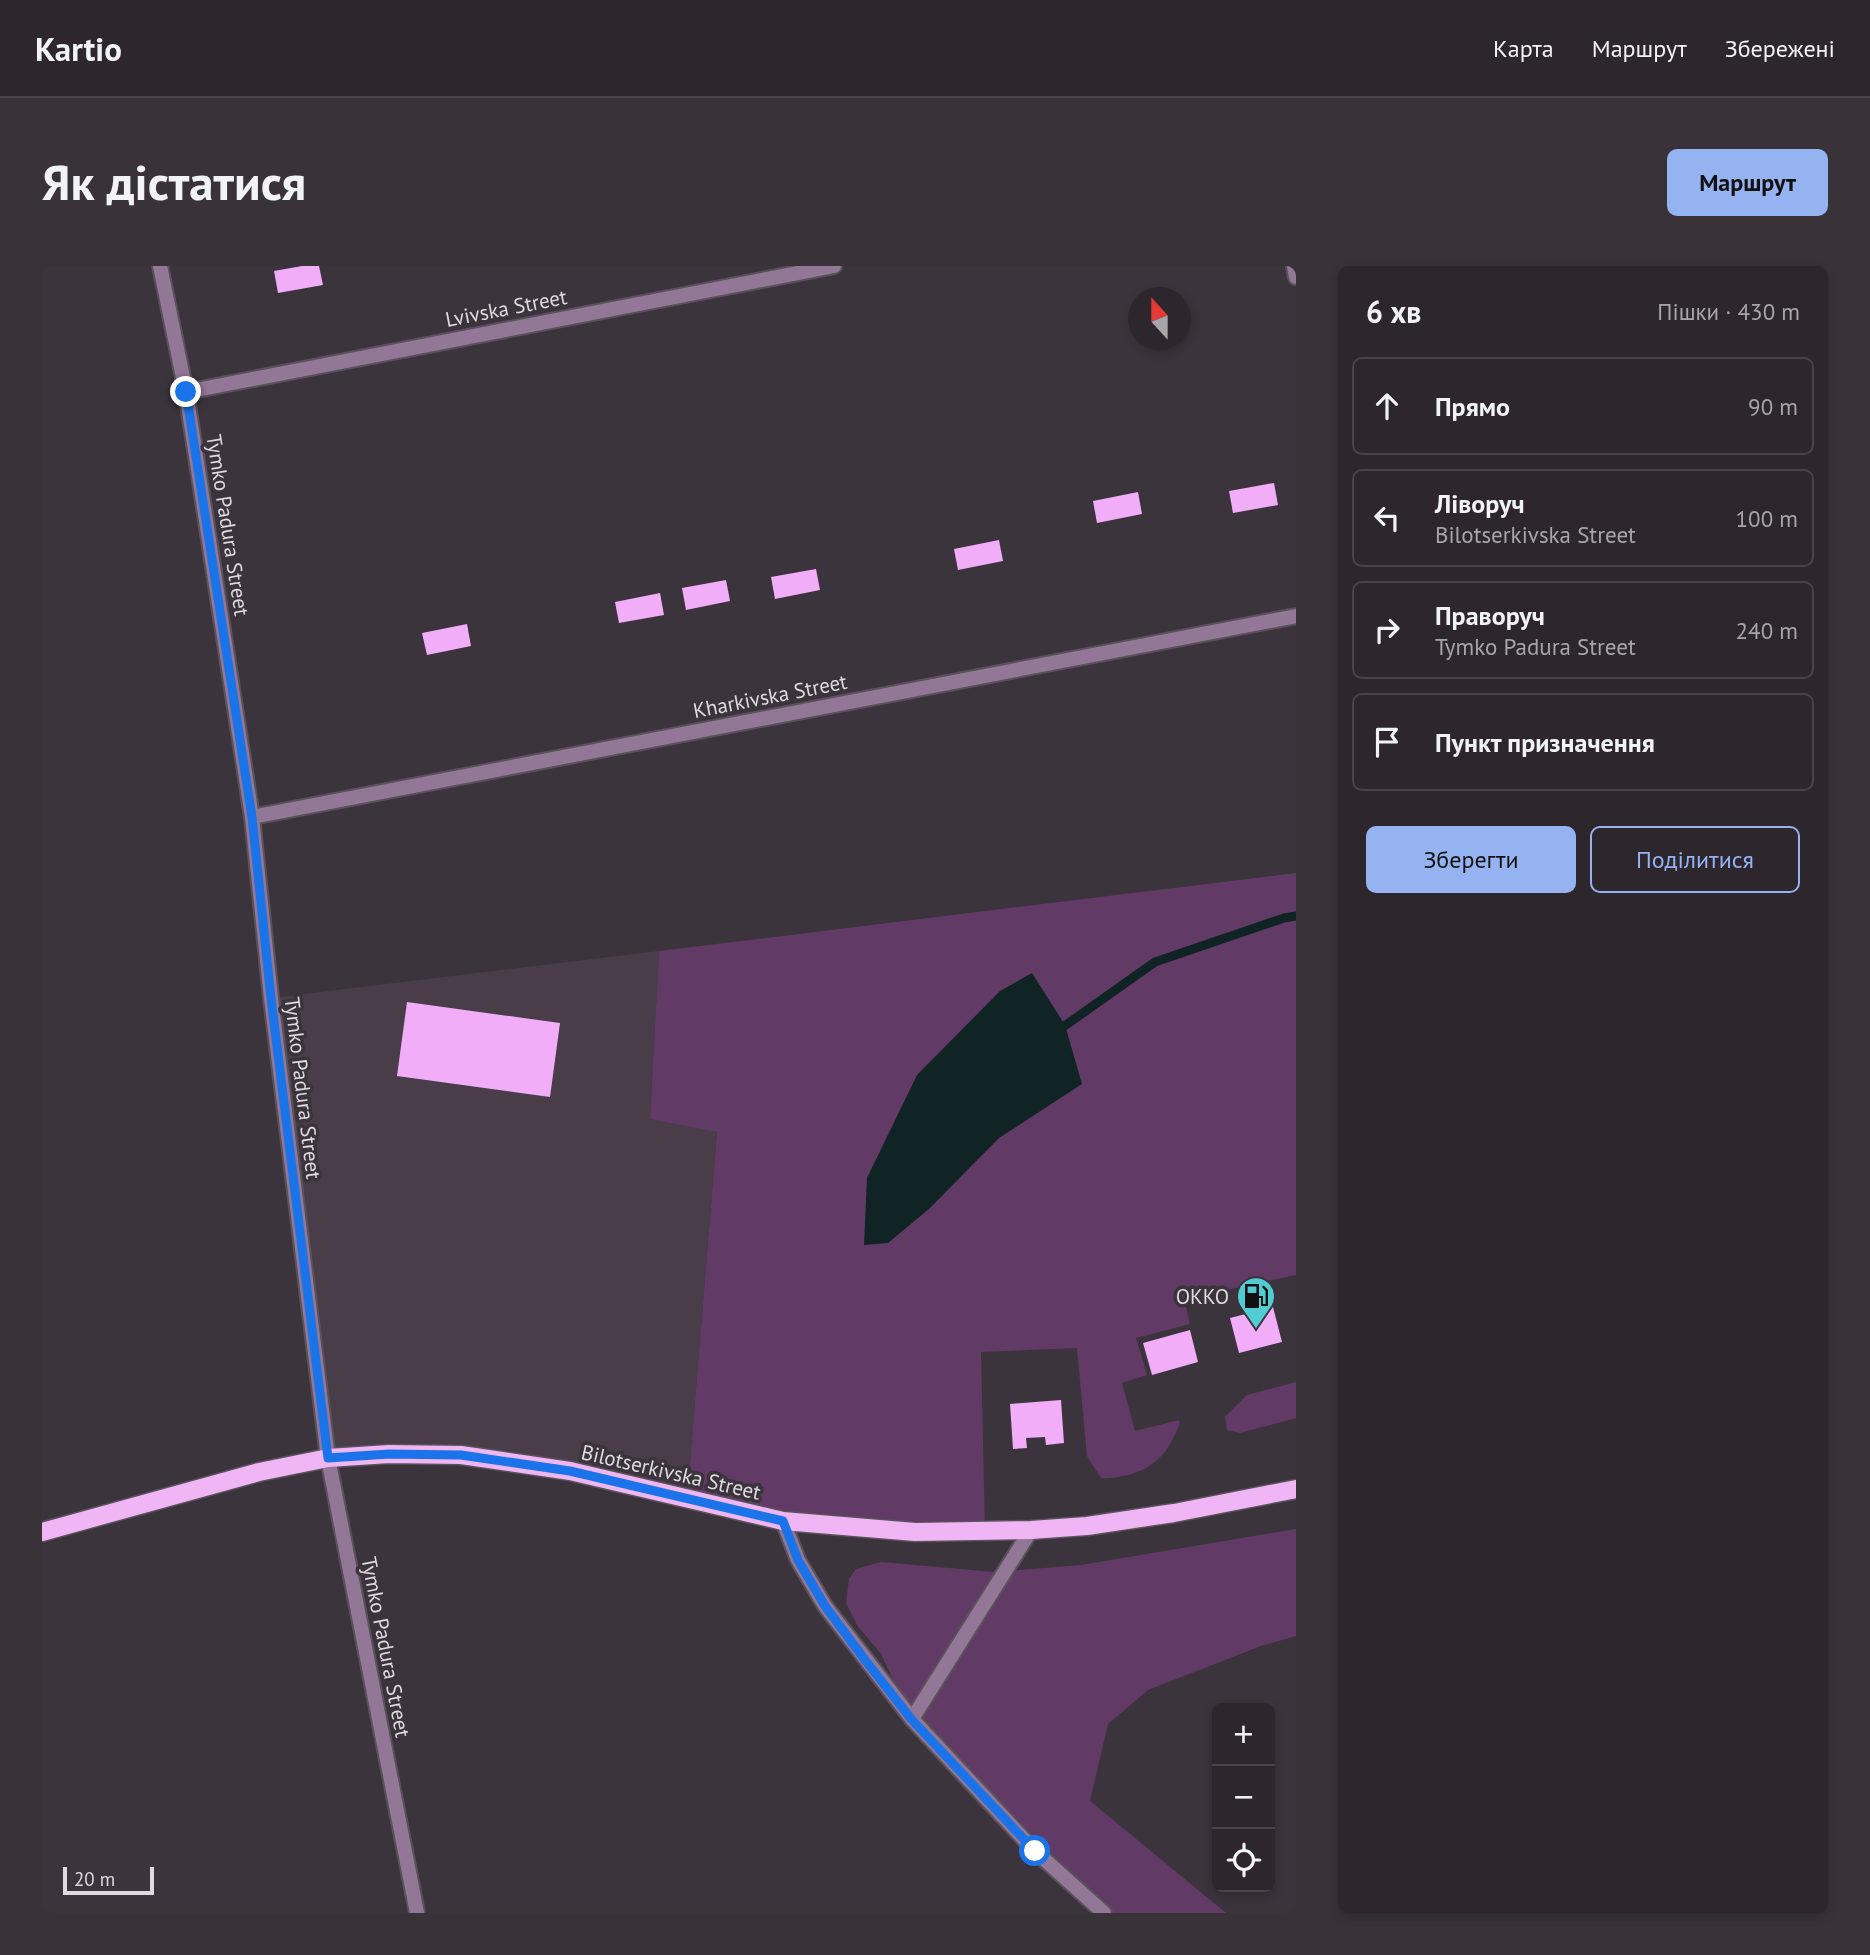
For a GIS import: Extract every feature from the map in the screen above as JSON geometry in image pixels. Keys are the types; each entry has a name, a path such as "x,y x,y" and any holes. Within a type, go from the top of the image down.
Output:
{"main road":[{"name":"Bilotserkivska Street","path":"42,1532 259,1472 328,1458 389,1454 461,1455 570,1471 783,1521 915,1532 1087,1526 1174,1513 1296,1489"}],"street":[{"name":"Tymko Padura Street","path":"160,266 186,392 252,817 272,1012 328,1458 417,1913"},
{"name":"Lvivska Street","path":"186,392 834,266"},
{"path":"1294,266 1296,277"},
{"name":"Kharkivska Street","path":"252,817 1296,616"},
{"path":"783,1521 798,1560 825,1606 912,1720 1035,1851 1104,1913"},
{"path":"912,1720 1031,1530"}],"shaded area":[{"path":"1296,873 1296,1275 1184,1299 1190,1324 1136,1338 1147,1375 1122,1383 1135,1431 1179,1420 1180,1423 1161,1456 1138,1472 1101,1478 1087,1456 1077,1348 981,1352 985,1531 915,1532 687,1499 717,1132 650,1119 659,951"},
{"path":"659,951 650,1118 717,1131 687,1499 461,1455 328,1458 271,998"},
{"path":"1032,973 1065,1025 1082,1084 999,1138 929,1209 888,1243 864,1245 867,1178 917,1075 1000,991"},
{"path":"1296,1382 1296,1418 1240,1433 1227,1430 1225,1417 1247,1395"},
{"path":"1296,1529 1296,1636 1261,1646 1148,1690 1108,1724 1090,1801 1226,1913 1104,1913 912,1719 881,1654 857,1625 846,1603 849,1579 856,1569 881,1562 994,1572 1081,1565"}],"building":[{"path":"319,266 323,285 278,293 274,271"},
{"path":"1274,483 1278,505 1233,513 1229,491"},
{"path":"1138,492 1142,514 1097,523 1093,501"},
{"path":"999,540 1003,561 958,570 954,549"},
{"path":"816,569 820,590 775,599 771,577"},
{"path":"726,580 730,601 686,610 682,588"},
{"path":"660,593 664,615 619,623 615,602"},
{"path":"467,624 471,646 427,655 422,633"},
{"path":"407,1002 560,1023 550,1097 397,1076"},
{"path":"1273,1307 1282,1342 1239,1353 1230,1318"},
{"path":"1190,1330 1198,1362 1152,1375 1143,1343"},
{"path":"1061,1400 1064,1443 1046,1445 1045,1437 1026,1438 1027,1448 1013,1449 1010,1404"}],"waterway":[{"path":"1056,1032 1155,962 1296,916"}],"place":[{"name":"OKKO","path":"1256,1330"}],"route":[{"path":"186,392 252,817 271,998 328,1458 389,1454 461,1455 570,1471 783,1521 798,1560 825,1606 865,1660 912,1720 1035,1851"}]}
